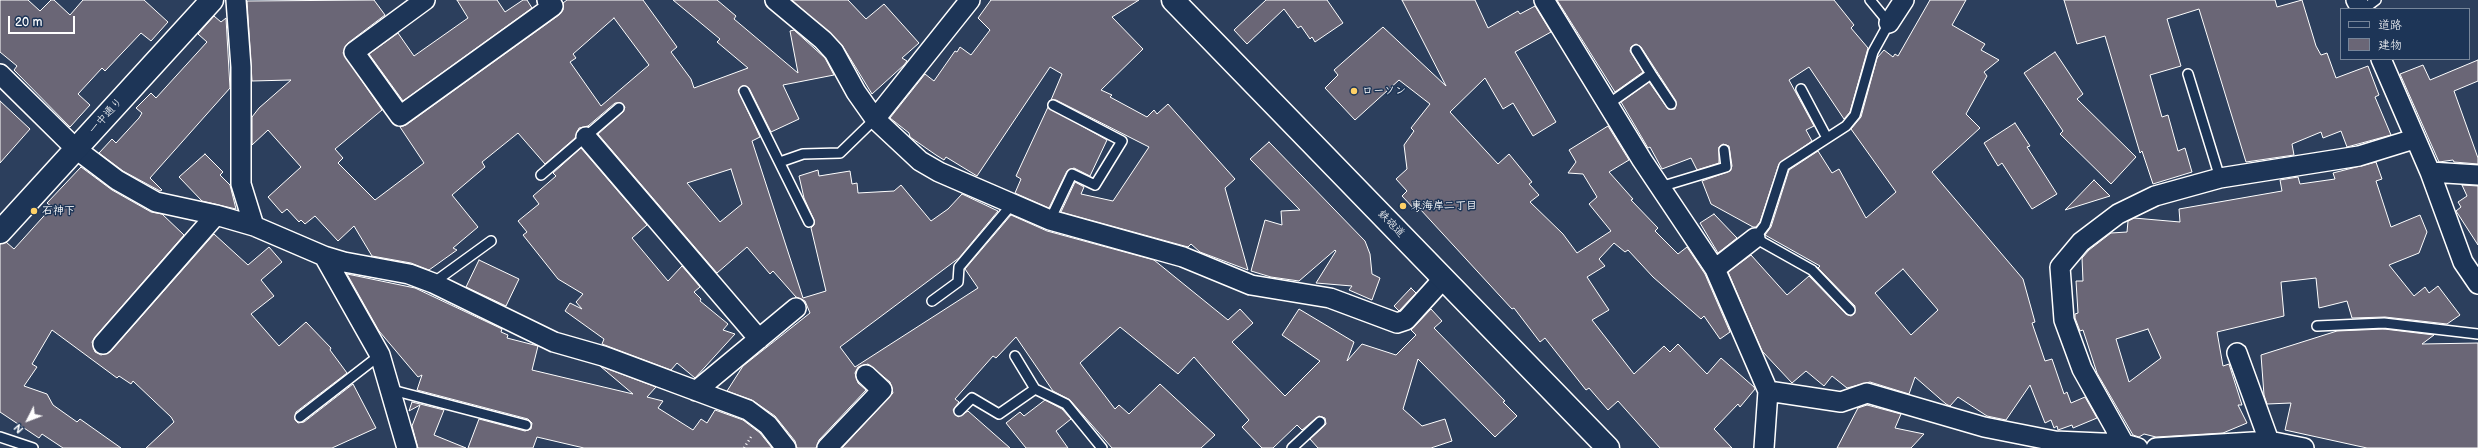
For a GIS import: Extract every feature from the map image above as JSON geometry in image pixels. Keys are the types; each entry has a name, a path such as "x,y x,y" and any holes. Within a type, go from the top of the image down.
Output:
{"street":[{"name":"一中通り","path":"0,232 212,0"},
{"path":"236,0 241,66 241,184 254,226"},
{"path":"425,0 354,52 400,116 553,6 547,0"},
{"path":"775,0 824,40 834,52 856,92 875,119 920,161 939,172 1050,220 1182,257 1251,285 1344,302 1397,323 1406,320 1444,278"},
{"path":"875,119 970,0"},
{"name":"鉄砲道","path":"1173,0 1608,448"},
{"path":"1544,0 1607,105 1715,269 1768,391 1764,448"},
{"path":"1889,23 1904,0"},
{"path":"2381,60 2414,139 2430,172 2463,262 2478,284"},
{"path":"0,74 76,149 117,180 156,202 216,215 254,226 324,256 344,262 409,274 434,283 554,342 603,356 748,410 768,425 786,448"},
{"path":"586,137 759,339"},
{"path":"2131,446 2082,368 2064,320 2060,267 2081,242 2118,214 2155,196 2220,178 2359,156 2414,139"},
{"path":"2430,172 2478,175"},
{"path":"103,344 216,215"},
{"path":"1715,269 1754,238"},
{"path":"324,256 380,355 392,390 407,448"},
{"path":"696,391 796,308"},
{"path":"2237,352 2269,441"},
{"path":"827,448 882,390 866,375"},
{"path":"1768,391 1841,402 1867,393 1984,427 2026,436 2055,441 2131,446"},
{"path":"2156,448 2269,441 2304,448"}],"lane":[{"path":"1850,310 1812,270 1754,238 1764,226 1784,166 1846,126 1855,115 1874,52 1889,23 1870,0"},
{"path":"2365,8 2376,0"},
{"path":"1636,50 1670,104"},
{"path":"1607,105 1651,74"},
{"path":"2188,74 2220,178"},
{"path":"1801,89 1827,138"},
{"path":"744,91 809,222"},
{"path":"1050,220 1072,174 1095,185 1122,141 1053,105"},
{"path":"541,175 619,108"},
{"path":"780,162 803,154 840,153 875,119"},
{"path":"1660,187 1726,167 1724,150"},
{"path":"932,301 958,282 959,267 1013,203"},
{"path":"434,283 491,242"},
{"path":"2316,326 2384,324 2478,334"},
{"path":"300,417 380,355"},
{"path":"1015,356 1035,389 1066,404 1102,448"},
{"path":"959,411 972,398 999,414 1035,389"},
{"path":"392,390 526,425"},
{"path":"1292,448 1320,422"},
{"path":"0,437 34,448"}],"building":[{"path":"0,0 28,0 40,11 51,0 54,0 70,15 83,0 144,0 168,22 151,41 141,33 105,71 102,68 78,94 90,105 70,127 14,70 17,66 0,52"},
{"path":"374,0 385,15 348,43 343,53 382,110 335,149 343,158 338,163 375,200 424,163 400,127 406,125 559,15 563,10 563,3 567,0 643,0 677,47 671,52 691,79 694,88 748,68 717,42 720,39 673,0 717,0 736,16 734,19 798,73 790,31 794,30 825,58 834,75 783,85 799,119 771,132 749,88 742,86 738,90 760,137 752,141 803,298 826,291 811,228 814,225 814,220 804,198 799,176 818,170 819,176 850,171 852,184 857,183 858,193 894,191 901,185 931,221 948,209 962,194 998,211 959,258 840,347 855,367 978,288 965,269 1011,215 1047,231 1154,260 1228,320 1240,309 1253,323 1232,342 1285,396 1320,361 1282,335 1299,309 1354,342 1347,361 1362,344 1396,355 1416,335 1411,330 1431,309 1442,321 1434,328 1505,401 1503,402 1517,416 1495,437 1418,359 1403,409 1422,426 1445,419 1452,441 1431,448 1318,448 1310,439 1326,424 1325,418 1319,416 1302,430 1297,425 1273,448 1262,448 1242,427 1249,420 1194,357 1178,374 1120,327 1080,363 1115,409 1119,405 1129,414 1160,384 1215,435 1201,448 1112,448 1070,400 1053,391 1016,337 996,358 993,356 955,399 959,402 953,410 958,417 968,411 1010,448 842,448 893,393 890,382 868,364 858,367 855,373 858,383 866,390 819,440 816,448 797,448 795,441 775,416 752,400 727,391 743,366 810,313 805,301 796,297 773,271 770,274 747,247 717,273 598,134 623,112 625,107 621,103 615,103 588,126 579,128 575,138 545,164 518,133 482,162 485,167 452,195 478,227 453,248 457,250 429,270 411,263 372,256 354,226 338,241 315,216 305,224 301,220 299,222 287,209 282,213 268,197 301,167 268,130 252,145 252,117 259,108 291,80 252,81 247,1","holes":["614,18 649,65 601,106 570,62 576,58 573,54","731,169 742,204 720,222 687,183"]},
{"path":"457,0 497,0 505,12 523,0 527,0 532,8 403,101 369,54 398,33 414,56 468,18"},
{"path":"792,0 848,0 866,19 884,4 919,43 902,58 907,61 904,65 872,94 842,45"},
{"path":"991,0 1139,0 1112,17 1143,49 1101,90 1112,95 1110,97 1147,117 1154,110 1157,114 1168,104 1235,179 1225,188 1248,270 1200,252 1191,244 1188,247 1061,212 1075,182 1084,187 1081,194 1113,201 1149,147 1056,100 1051,100 1062,74 1050,67 977,176 946,157 944,160 936,155 910,137 909,133 890,118 925,74 934,81 955,51 957,52 960,47 971,55 990,30 978,18"},
{"path":"1266,0 1327,0 1343,23 1315,42 1312,37 1310,39 1301,26 1298,28 1284,9 1247,44 1234,30"},
{"path":"1402,0 1475,0 1488,28 1518,11 1520,14 1535,6 1551,32 1515,52 1556,122 1533,136 1513,103 1503,109 1485,78 1450,112 1498,164 1509,154 1532,182 1529,184 1539,195 1530,202 1563,234 1577,253 1611,231 1589,204 1597,197 1583,174 1568,173 1576,162 1569,150 1608,126 1629,160 1609,172 1633,199 1631,200 1658,228 1655,231 1678,254 1687,247 1705,274 1730,332 1720,339 1704,316 1701,319 1653,277 1628,250 1625,252 1614,243 1599,259 1605,266 1587,277 1609,310 1592,320 1634,374 1664,346 1670,352 1678,344 1707,374 1721,358 1754,387 1755,389 1740,407 1738,404 1714,429 1732,448 1660,448 1618,401 1608,410 1589,388 1586,390 1545,338 1540,342 1514,308 1512,309 1420,209 1417,212 1402,196 1407,191 1396,179 1407,169 1404,145 1414,131 1411,128 1430,104 1399,80 1355,120 1325,88 1338,75 1334,70 1383,27 1446,86"},
{"path":"1557,0 1834,0 1854,25 1851,28 1868,48 1850,112 1844,119 1809,67 1789,80 1814,126 1806,130 1812,141 1779,164 1760,222 1756,227 1753,227 1711,204 1702,181 1730,171 1732,166 1729,146 1723,144 1719,147 1719,163 1697,170 1691,158 1662,169 1650,147 1648,148 1621,102 1649,82 1668,109 1675,109 1676,101 1641,47 1636,44 1631,47 1630,51 1643,72 1615,92"},
{"path":"1930,0 1966,0 1952,25 1985,44 1981,50 1999,60 1984,72 1987,76 1966,114 1980,128 1932,172 2023,279 2035,322 2032,323 2045,361 2052,359 2064,394 2067,392 2071,403 2085,397 2097,418 2073,428 2072,425 2058,430 2057,426 2054,428 2051,420 2045,423 2030,385 2006,420 1987,416 1958,397 1950,406 1915,377 1909,394 1870,382 1847,388 1832,376 1824,386 1806,371 1792,383 1762,351 1728,272 1751,255 1787,295 1809,276 1846,314 1851,316 1854,314 1855,306 1818,268 1820,266 1765,235 1771,227 1789,170 1818,151 1832,173 1839,169 1866,218 1896,192 1851,129 1861,117 1877,58 1884,50 1893,57 1895,54 1898,56","holes":["1903,269 1938,310 1911,335 1875,293"]},
{"path":"2064,0 2275,0 2277,7 2302,0 2316,46 2321,55 2327,53 2336,78 2368,66 2379,95 2375,97 2391,135 2347,147 2341,131 2323,138 2321,132 2292,144 2294,155 2246,162 2199,9 2167,19 2181,66 2150,75 2162,117 2168,115 2178,151 2185,148 2192,172 2153,184 2142,151 2140,153 2105,36 2077,44"},
{"path":"214,16 221,22 226,18 230,88 150,178 162,190 160,191 123,171 99,153 112,139 116,143 142,113 136,108 151,93 156,98 207,42 198,34"},
{"path":"2055,52 2083,94 2077,99 2136,157 2111,184 2060,134 2063,131 2024,73"},
{"path":"2478,60 2478,81 2454,91 2478,158 2478,164 2454,162 2453,160 2439,162 2400,74 2423,65 2430,80"},
{"path":"0,101 30,129 0,163"},
{"path":"1048,107 1107,140 1090,176 1074,168 1067,171 1049,208 1015,193 1021,179 1016,176"},
{"path":"2015,123 2030,146 2027,147 2057,194 2032,209 2002,163 1998,166 1984,143"},
{"path":"1269,142 1365,241 1370,254 1372,274 1380,278 1372,300 1349,290 1352,286 1316,283 1336,251 1335,250 1299,281 1271,277 1251,271 1265,220 1282,225 1281,211 1300,210 1250,159"},
{"path":"581,148 647,225 632,238 668,281 682,266 700,287 694,292 701,299 700,301 728,324 723,330 735,334 695,378 677,363 671,370 602,344 604,339 565,311 570,303 582,309 576,302 583,294 558,279 523,235 527,232 518,221 539,204 533,196 556,176 553,173"},
{"path":"205,154 223,172 220,175 230,185 236,209 202,201 179,177"},
{"path":"2376,162 2382,179 2376,181 2391,227 2420,215 2427,232 2419,253 2389,265 2414,296 2425,287 2429,293 2438,286 2460,315 2447,324 2385,317 2352,318 2347,301 2319,308 2316,278 2281,282 2284,316 2217,332 2223,366 2229,364 2242,405 2238,405 2247,423 2223,433 2156,437 2144,434 2139,437 2133,435 2097,373 2083,330 2080,331 2075,318 2075,314 2078,313 2076,281 2083,281 2082,258 2089,250 2111,233 2127,232 2128,221 2134,218 2180,222 2179,209 2282,191 2280,180 2298,177 2300,184 2335,179 2333,173","holes":["2148,329 2161,358 2129,382 2116,339"]},
{"path":"81,167 112,190 151,212 162,214 184,235 95,337 92,342 95,352 101,355 111,351 214,234 248,265 269,247 282,262 261,280 274,296 251,314 279,346 306,322 331,348 330,350 347,373 296,412 295,420 298,423 304,422 353,384 376,428 332,448 146,448 174,422 171,417 133,381 131,384 119,376 117,378 52,330 32,364 37,367 24,386 47,394 53,405 77,422 80,419 121,448 63,448 42,434 39,438 0,412 0,244 6,242 14,249 52,207 47,203"},
{"path":"2094,180 2110,196 2065,210"},
{"path":"2462,185 2478,186 2478,245 2456,211 2461,207 2458,202 2467,196"},
{"path":"1714,214 1737,238 1718,253 1700,223"},
{"path":"479,260 519,279 506,306 466,287"},
{"path":"347,274 415,288 502,329 501,332 508,335 507,338 538,346 532,370 633,394 600,366 656,387 647,397 663,401 658,408 693,430 701,419 707,423 715,410 743,420 760,433 772,448 584,448 537,437 533,448 468,448 479,419 525,431 531,429 532,423 528,419 417,390 422,375 418,377 379,331"},
{"path":"1411,288 1416,293 1399,311 1394,306"},
{"path":"2384,329 2434,335 2422,344 2478,343 2478,448 2367,448 2285,430 2291,403 2267,404 2264,395 2261,355 2337,331"},
{"path":"1045,400 1062,409 1071,419 1056,431 1068,448 1026,448 1006,423 1020,412 1024,416"},
{"path":"412,402 444,410 434,435 466,448 418,448 412,426 420,405 409,411"},
{"path":"1867,405 1901,414 1895,428 1924,434 1911,448 1837,448 1858,408"}],"place":[{"name":"ローソン","path":"1354,91"},
{"name":"東海岸二丁目","path":"1403,206"},
{"name":"石神下","path":"34,211"}]}
